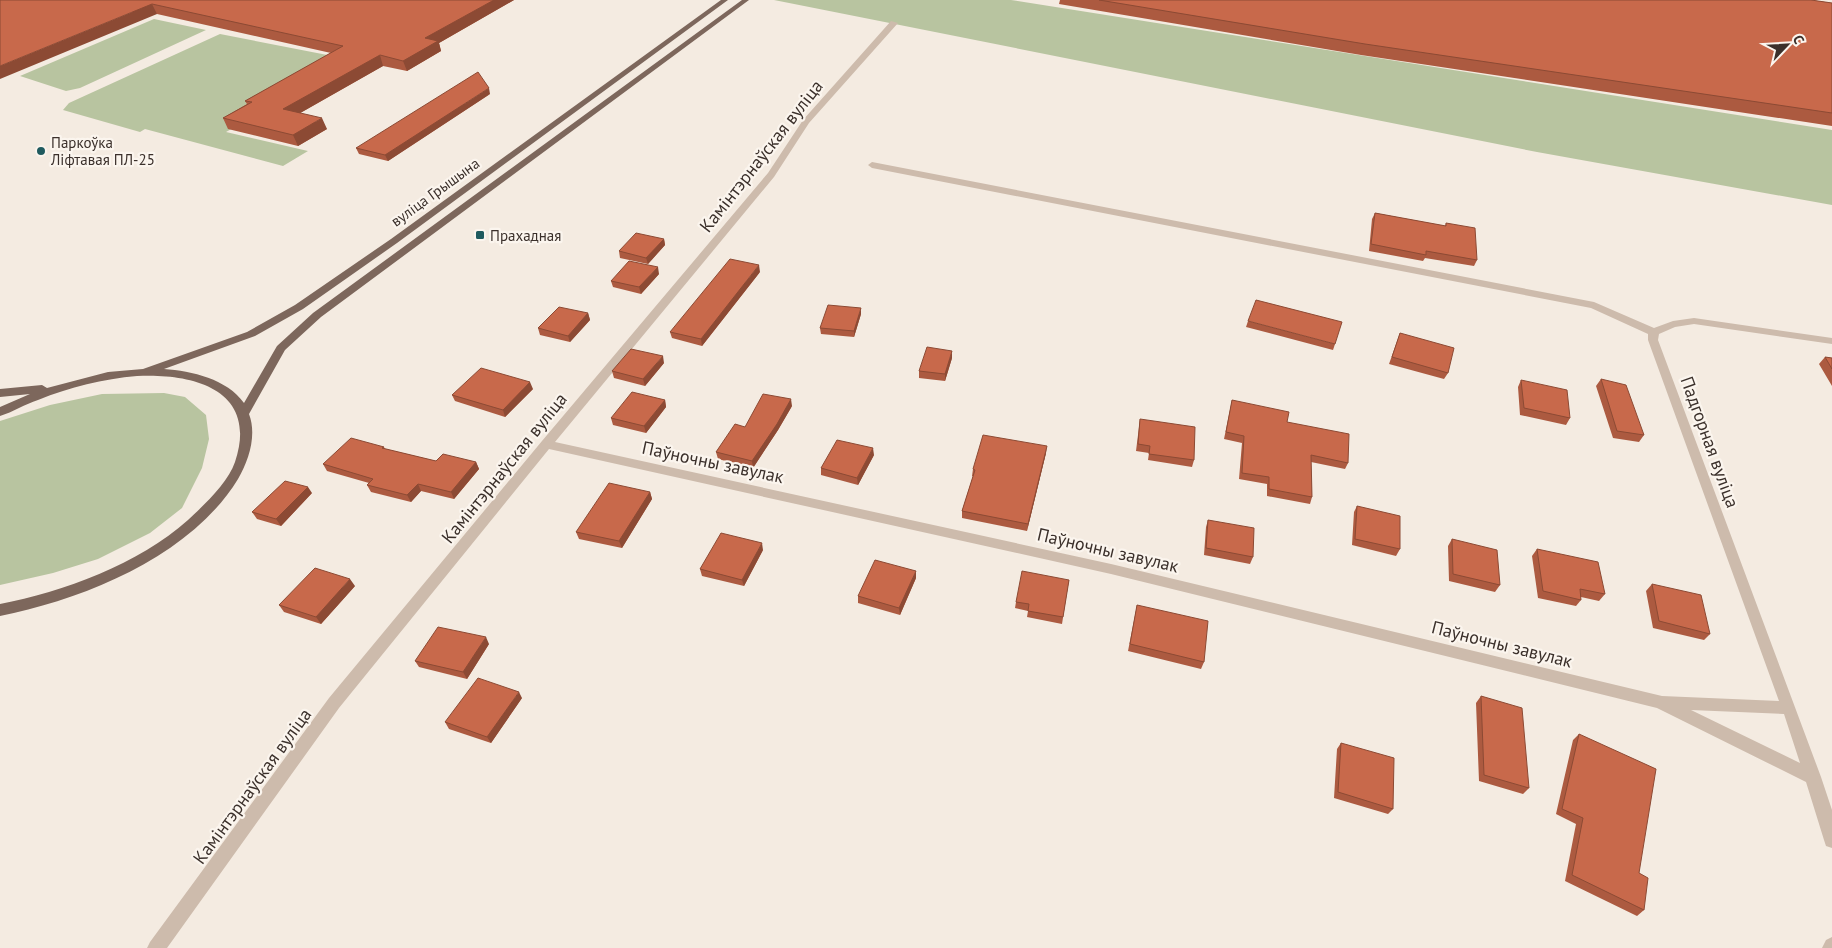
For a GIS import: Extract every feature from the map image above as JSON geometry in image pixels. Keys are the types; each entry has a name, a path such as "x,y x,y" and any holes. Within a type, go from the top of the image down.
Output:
{"main road":[{"name":"вуліца Грышына","path":"143,373 251,334 298,307 394,241 725,0"},
{"name":"вуліца Грышына","path":"244,413 281,348 317,315 746,0"},
{"path":"0,393 62,387 118,375 168,373 208,382 224,390 236,400 244,413 247,428 247,445 241,463 230,482 214,502 194,522 147,556 108,577 74,591 40,602 0,610"},
{"path":"0,412 62,387"}],"street":[{"name":"Камінтэрнаўская вуліца","path":"156,948 334,703 546,444 771,175 806,122 894,22"},
{"path":"872,165 1594,305 1654,332 1676,323 1694,321 1832,341"},
{"name":"Падгорная вуліца","path":"1654,332 1653,340 1789,708 1832,840"},
{"name":"Паўночны завулак","path":"546,444 1101,566 1660,702 1789,708"},
{"name":"Паўночны завулак","path":"1660,702 1813,777"}],"green space":[{"path":"774,0 1011,0 1832,130 1832,205 1537,152"},
{"path":"154,19 206,30 80,88 66,91 20,76"},
{"path":"220,34 353,60 226,132 308,151 283,166 145,129 140,132 63,110 69,103"},
{"path":"164,393 185,397 206,415 209,439 202,468 182,508 150,533 98,559 53,573 0,585 0,421 50,405 102,394"}],"building":[{"path":"0,0 494,0 425,38 438,41 403,61 380,55 283,109 322,118 293,135 223,118 252,102 245,101 343,46 152,4 0,66"},
{"path":"1099,0 1811,0 1832,3 1832,113 1365,44"},
{"path":"478,72 489,88 385,155 356,148"},
{"path":"1375,213 1446,226 1446,223 1475,228 1477,260 1426,251 1426,255 1371,244"},
{"path":"636,233 664,239 646,258 619,251"},
{"path":"730,259 759,265 701,339 670,332"},
{"path":"629,261 658,267 639,287 611,281"},
{"path":"1256,300 1342,322 1335,344 1248,321"},
{"path":"828,305 861,308 854,331 820,328"},
{"path":"559,307 588,313 568,336 538,328"},
{"path":"1400,333 1454,348 1448,373 1392,357"},
{"path":"927,347 952,351 945,374 919,371"},
{"path":"631,349 663,356 643,379 612,371"},
{"path":"1825,357 1832,358 1832,369"},
{"path":"481,368 530,382 503,410 452,395"},
{"path":"1601,379 1626,385 1644,435 1617,431"},
{"path":"1521,380 1567,390 1570,418 1524,408"},
{"path":"632,392 665,400 644,426 611,418"},
{"path":"763,394 791,399 752,461 716,452 735,424 745,427"},
{"path":"1232,400 1289,412 1287,422 1349,434 1348,463 1311,455 1312,497 1269,489 1269,477 1242,473 1244,436 1226,432"},
{"path":"1140,419 1195,427 1194,460 1149,454 1150,446 1138,444"},
{"path":"983,435 1047,446 1028,524 962,511 975,470 973,469"},
{"path":"351,438 384,447 382,448 436,461 443,454 476,462 451,492 418,484 407,495 367,485 373,479 323,464"},
{"path":"837,440 873,448 857,478 821,468"},
{"path":"285,481 308,487 276,519 252,512"},
{"path":"609,483 650,492 619,541 576,532"},
{"path":"1357,506 1400,516 1400,549 1355,539"},
{"path":"1208,520 1254,528 1253,557 1206,548"},
{"path":"721,533 762,543 742,580 700,569"},
{"path":"1452,539 1497,550 1500,585 1453,574"},
{"path":"1537,549 1598,562 1605,594 1580,589 1581,600 1543,591"},
{"path":"875,560 916,571 899,608 858,596"},
{"path":"315,568 350,579 316,617 279,605"},
{"path":"1022,571 1069,580 1063,617 1028,611 1029,604 1016,602"},
{"path":"1652,584 1701,595 1710,634 1659,621"},
{"path":"1137,605 1208,621 1204,662 1130,644"},
{"path":"438,627 486,637 463,672 415,661"},
{"path":"478,678 519,692 487,737 445,722"},
{"path":"1481,696 1522,708 1529,788 1484,775"},
{"path":"1579,734 1656,769 1639,873 1648,878 1644,910 1572,875 1583,818 1562,809"},
{"path":"1341,743 1394,758 1393,809 1338,792"}],"place":[{"name":"Паркоўка Ліфтавая ПЛ-25","path":"41,151"},
{"name":"Прахадная","path":"480,235"}]}
